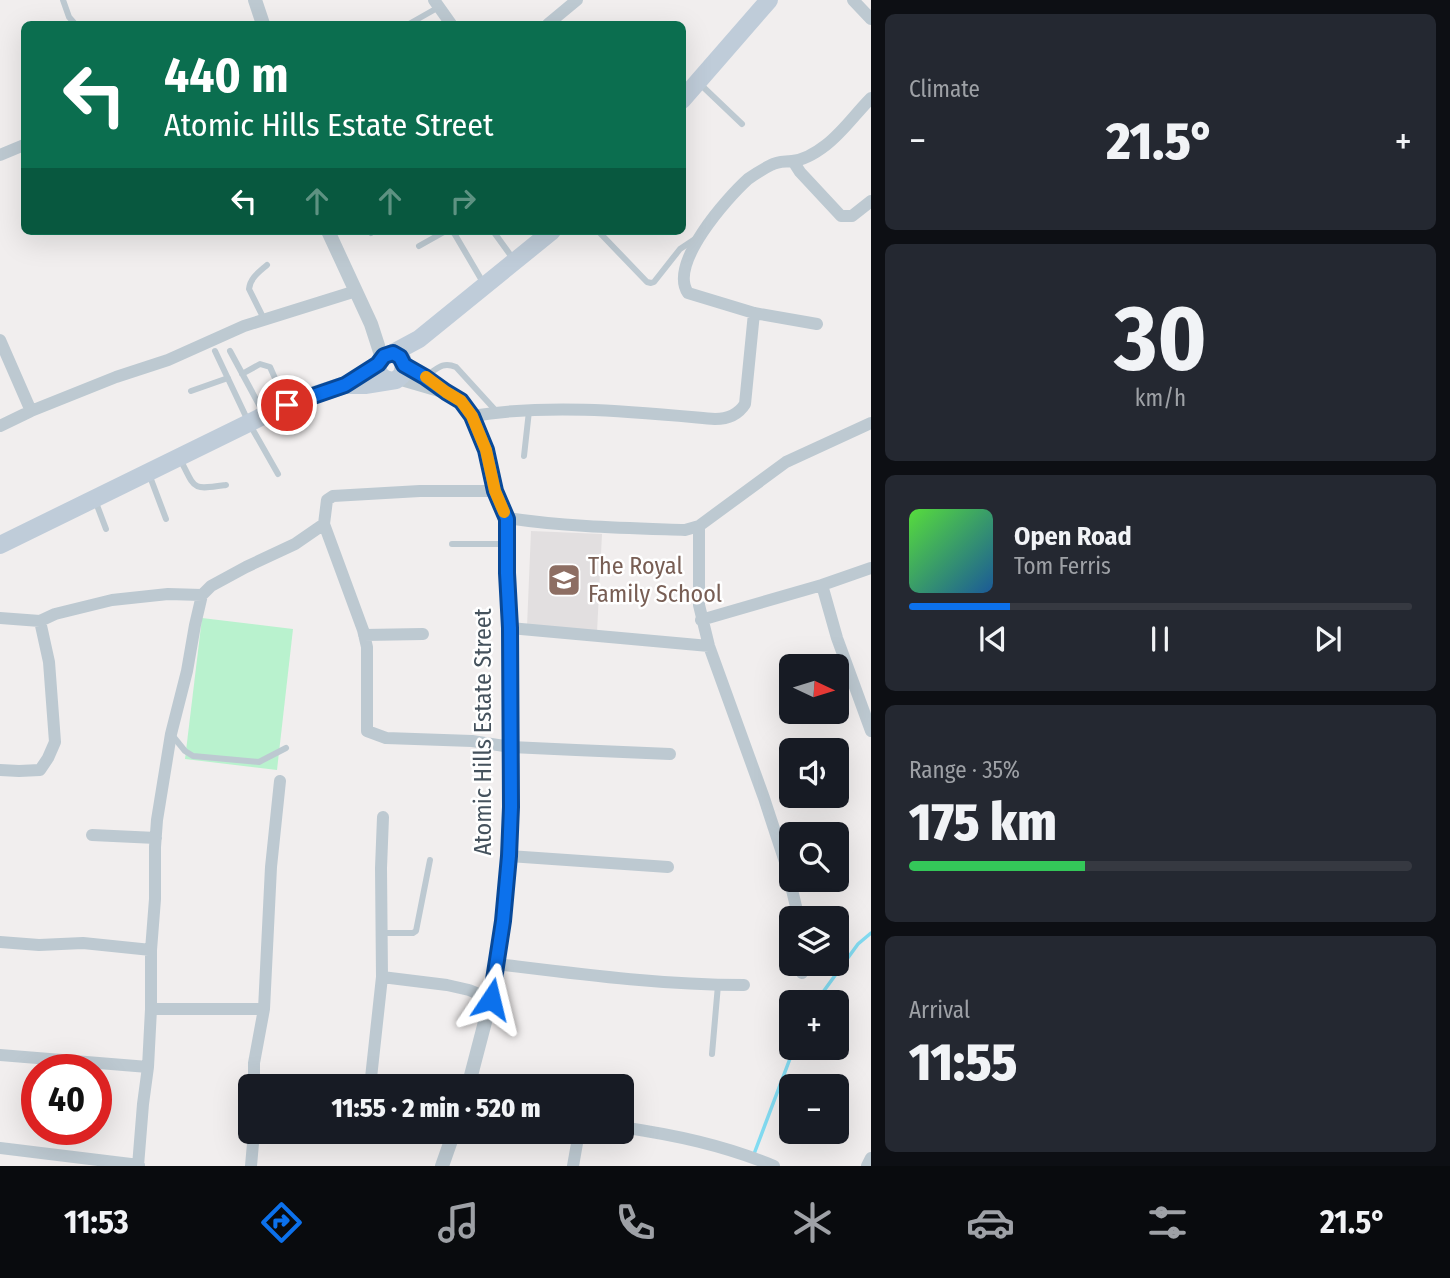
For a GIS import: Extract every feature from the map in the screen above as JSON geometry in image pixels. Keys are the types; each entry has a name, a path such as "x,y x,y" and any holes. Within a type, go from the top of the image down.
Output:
{"main road":[{"path":"686,96 769,0"},
{"path":"392,364 547,235"},
{"name":"Atomic Hills Estate Street","path":"0,545 287,405 345,385 365,385 392,364"}],"street":[{"path":"256,0 262,21"},
{"path":"552,21 578,0"},
{"path":"856,1 871,19"},
{"path":"436,4 449,21"},
{"path":"817,324 754,313 688,293 683,278 688,260 700,237 726,202 749,179 775,163 807,157 825,146 871,97"},
{"path":"0,155 21,146"},
{"path":"793,161 841,216 852,216 871,201"},
{"path":"330,235 370,324 392,364"},
{"path":"0,426 116,377 168,360 244,326 355,291"},
{"path":"472,416 529,409 722,419 741,410 746,399 754,313"},
{"path":"0,340 32,411"},
{"name":"Atomic Hills Estate Street","path":"392,364 425,377 446,392"},
{"name":"Atomic Hills Estate Street","path":"392,364 461,401 472,416 486,450 495,491 507,519 511,747 509,856 491,999 471,1074"},
{"path":"507,519 602,528 685,530 699,526 786,462 871,423"},
{"path":"495,491 420,491 333,496 327,500 324,524 367,647 367,731 386,738 670,754"},
{"path":"0,1148 139,1165 148,1067 156,838 171,734 202,595 211,586 295,544 324,524"},
{"path":"699,526 701,620 786,865 796,906"},
{"path":"701,620 871,568"},
{"path":"822,585 837,638 871,732"},
{"path":"0,618 40,621 55,614 112,600 168,594 202,595"},
{"path":"0,770 40,769 55,742 48,662 40,621"},
{"path":"510,628 709,646"},
{"path":"364,635 424,634"},
{"path":"254,1074 264,1009 271,867 280,781"},
{"path":"371,1074 382,977 383,817"},
{"path":"92,835 156,838"},
{"path":"509,856 668,867"},
{"path":"0,942 39,945 83,943 151,950"},
{"path":"497,964 660,983 744,985"},
{"path":"382,977 447,985 491,999"},
{"path":"151,1009 264,1009"},
{"path":"0,1055 148,1067"},
{"path":"634,1129 675,1135 740,1153 774,1166"},
{"path":"251,1166 253,1144"},
{"path":"442,1166 450,1144"},
{"path":"573,1166 577,1144"},
{"path":"867,1166 871,1158"}],"lane":[{"path":"63,0 72,21"},
{"path":"413,21 436,4"},
{"path":"698,82 742,124"},
{"path":"419,246 439,235"},
{"path":"455,235 485,286"},
{"path":"496,235 515,262"},
{"path":"602,235 651,283 680,249 700,237"},
{"path":"264,319 249,289 253,278 267,265"},
{"path":"215,351 228,378 257,419"},
{"path":"230,351 242,374 278,474"},
{"path":"242,374 260,364 270,367 287,405"},
{"path":"425,377 443,364 448,364 456,368 497,412"},
{"path":"191,391 228,378"},
{"path":"461,401 472,386"},
{"path":"524,456 529,409"},
{"path":"179,457 192,484 197,487 226,485"},
{"path":"148,472 166,519"},
{"path":"95,498 107,529"},
{"path":"452,544 507,544"},
{"path":"171,734 184,751 193,756 259,762 286,748"},
{"path":"383,933 416,931 430,860"},
{"path":"712,1054 718,985"}],"shaded area":[{"name":"The Royal Family School","path":"531,531 602,534 597,632 527,627"}],"green space":[{"path":"202,618 293,629 277,770 185,759"}],"waterway":[{"path":"824,990 858,944 871,933"},
{"path":"754,1154 789,1060"}],"slow traffic":[{"path":"426,377 461,401 472,416 480,431 495,491 504,512"}],"place":[{"name":"The Royal Family School","path":"564,580"}],"route":[{"path":"287,405 345,385 378,364 384,356 393,353 400,357 404,365 461,401 480,431 495,491 507,519 510,628 509,856 503,921 491,999"}]}
